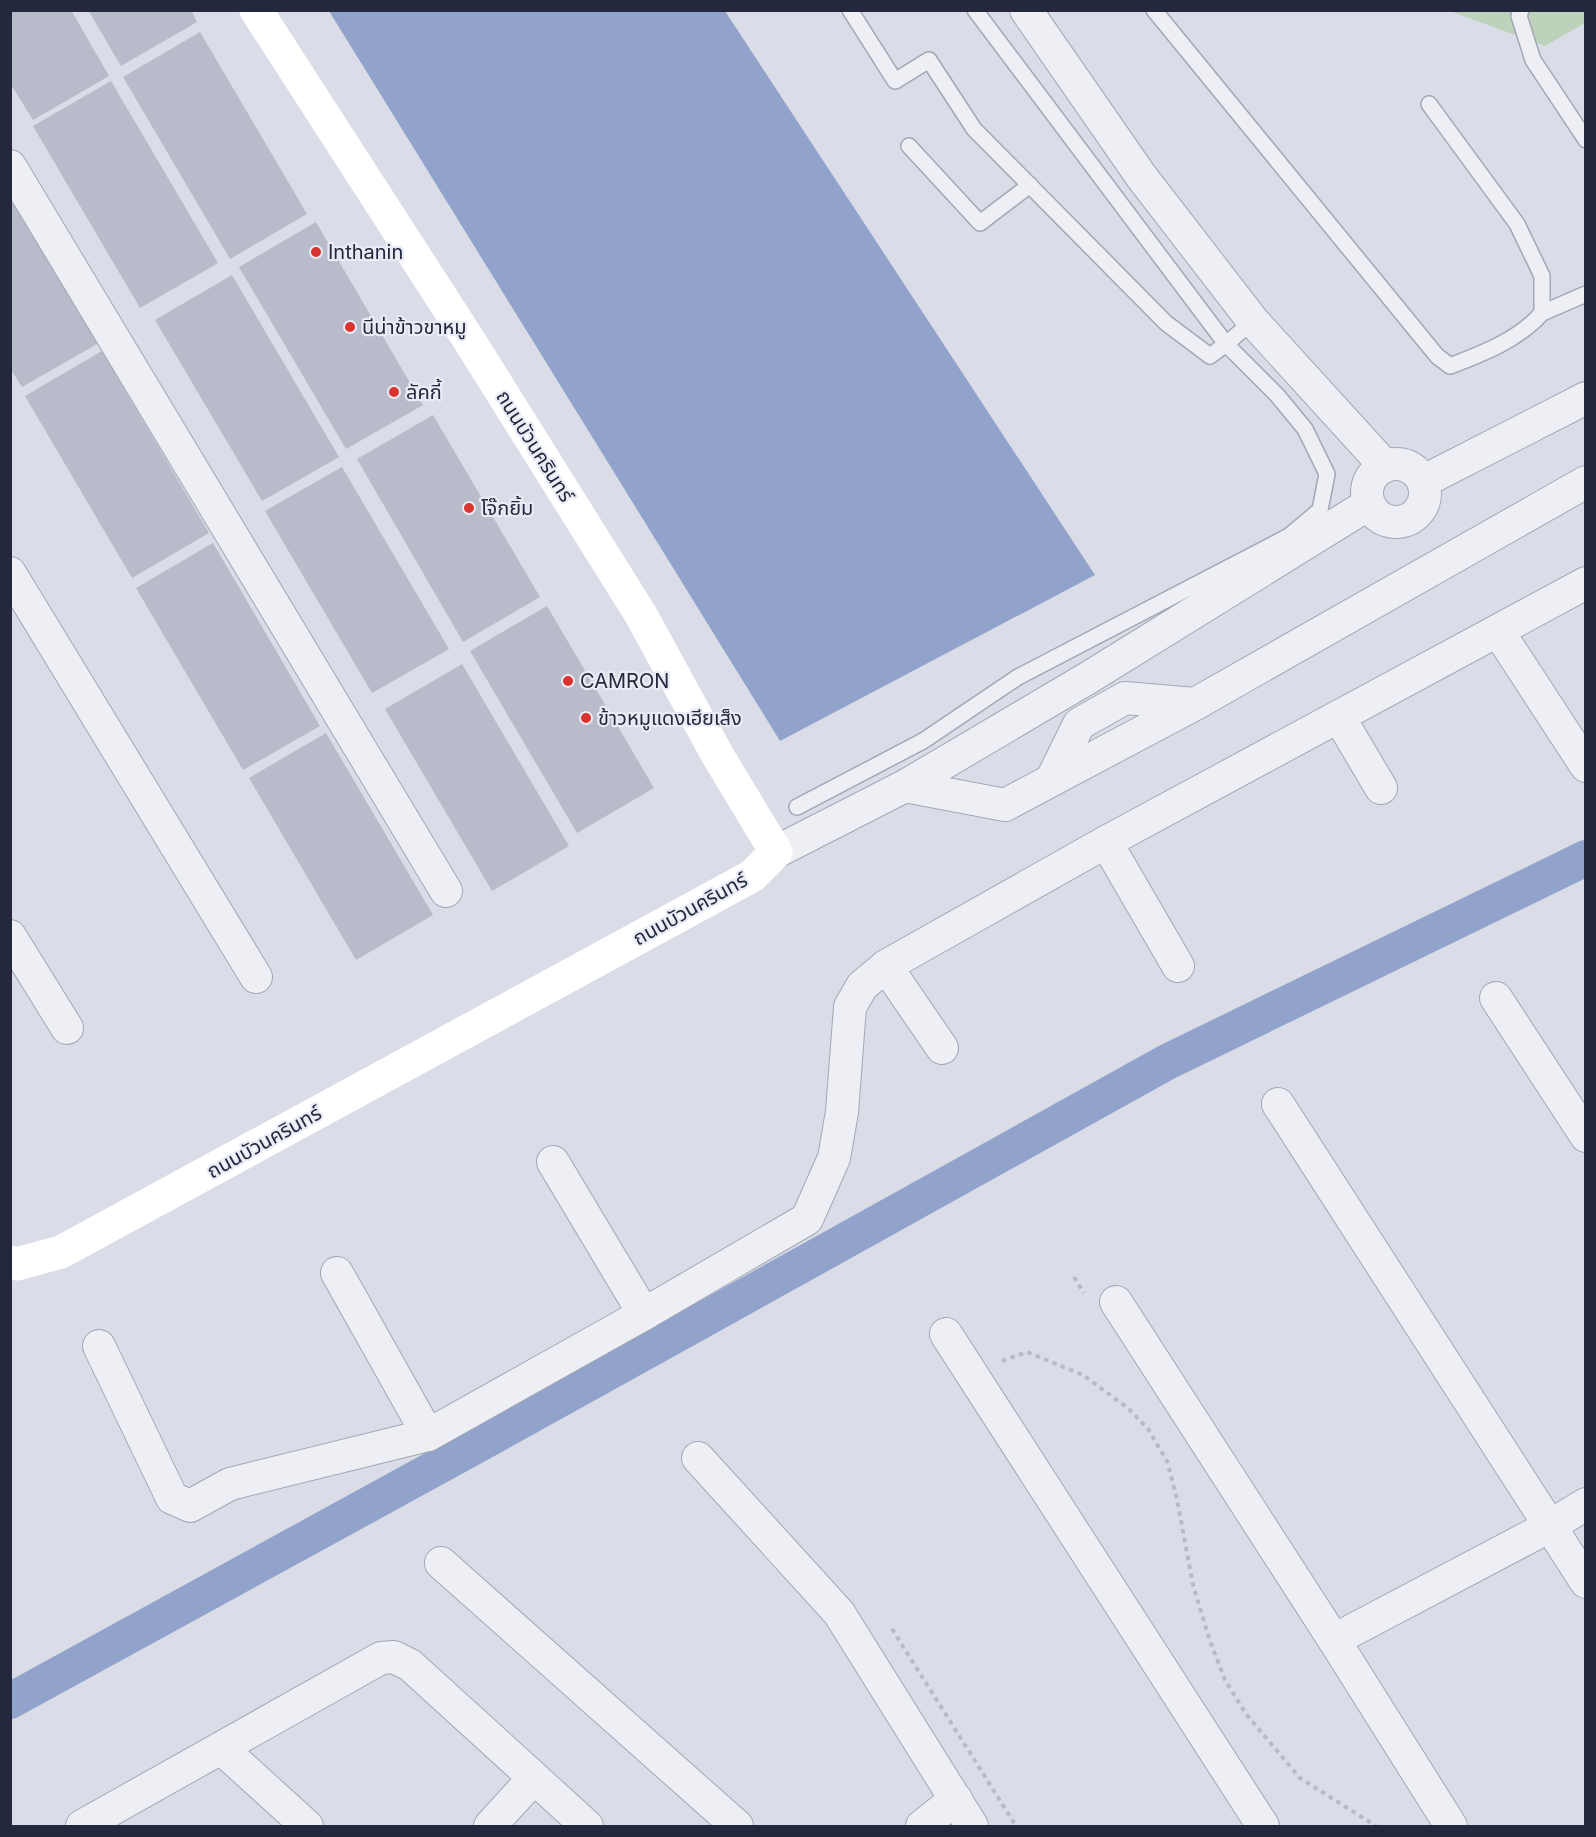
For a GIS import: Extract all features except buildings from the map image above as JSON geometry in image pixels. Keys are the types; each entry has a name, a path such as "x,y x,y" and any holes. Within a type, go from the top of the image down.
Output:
{"street":[{"name":"ถนนบัวนครินทร์","path":"10,1262 17,1264 61,1252 752,876 776,852 718,756 641,615 469,340 256,10"},
{"path":"1026,10 1141,176 1253,321 1385,466"},
{"path":"10,166 446,891"},
{"path":"1424,481 1586,398"},
{"path":"1396,463 1407,465 1424,481 1426,493 1424,504 1418,514 1408,520 1397,522 1386,520 1376,514 1369,504 1367,493 1369,482 1375,472 1385,466 1396,463"},
{"path":"905,786 1005,805 1052,779 1079,724 1125,698 1195,704 1586,482"},
{"path":"776,852 905,786 1088,678 1369,504"},
{"path":"10,573 256,977"},
{"path":"99,1346 172,1498 190,1506 230,1484 428,1435 644,1314 807,1219 834,1158 842,1112 850,1007 862,986 886,966 1106,842 1586,583"},
{"path":"1498,631 1586,766"},
{"path":"1339,717 1381,788"},
{"path":"1106,842 1178,966"},
{"path":"10,936 19,971 67,1029"},
{"path":"886,966 942,1048"},
{"path":"1496,998 1586,1136"},
{"path":"1278,1104 1586,1582"},
{"path":"554,1162 644,1314"},
{"path":"337,1274 428,1435"},
{"path":"1116,1302 1334,1640 1451,1827"},
{"path":"946,1334 1263,1827"},
{"path":"698,1458 839,1613 972,1827"},
{"path":"1334,1640 1550,1526 1586,1504"},
{"path":"441,1563 737,1827"},
{"path":"81,1827 381,1658 394,1657 410,1665 587,1827"},
{"path":"221,1748 307,1827"},
{"path":"490,1827 534,1778"},
{"path":"921,1827 956,1799"}],"lane":[{"path":"850,10 895,81 929,60 974,129 1166,323 1210,356 1253,321"},
{"path":"797,807 923,741 1018,677 1289,536 1320,510 1328,474 1305,429 1277,395 1226,344 975,10"},
{"path":"1154,10 1437,356 1450,366 1492,350 1532,325 1542,313 1586,294"},
{"path":"1521,10 1519,16 1533,60 1586,140"},
{"path":"1429,104 1517,224 1542,276 1542,313"},
{"path":"909,146 980,224 1030,185"}],"path":[{"path":"994,1353 999,1363 1027,1352 1083,1375 1129,1409 1148,1429 1167,1461 1177,1499 1192,1585 1209,1641 1225,1680 1246,1714 1300,1778 1376,1827"}],"green space":[{"path":"1450,11 1585,11 1585,23 1545,46"}],"water":[{"path":"329,11 725,11 1095,575 780,741"}],"waterway":[{"path":"10,1701 490,1438 1167,1062 1586,858"}],"place":[{"name":"Inthanin","path":"316,252"},
{"name":"นีน่าข้าวขาหมู","path":"350,327"},
{"name":"ลัคกี้","path":"394,392"},
{"name":"โจ๊กยิ้ม","path":"469,508"},
{"name":"CAMRON","path":"568,681"},
{"name":"ข้าวหมูแดงเฮียเส็ง","path":"586,718"}]}
